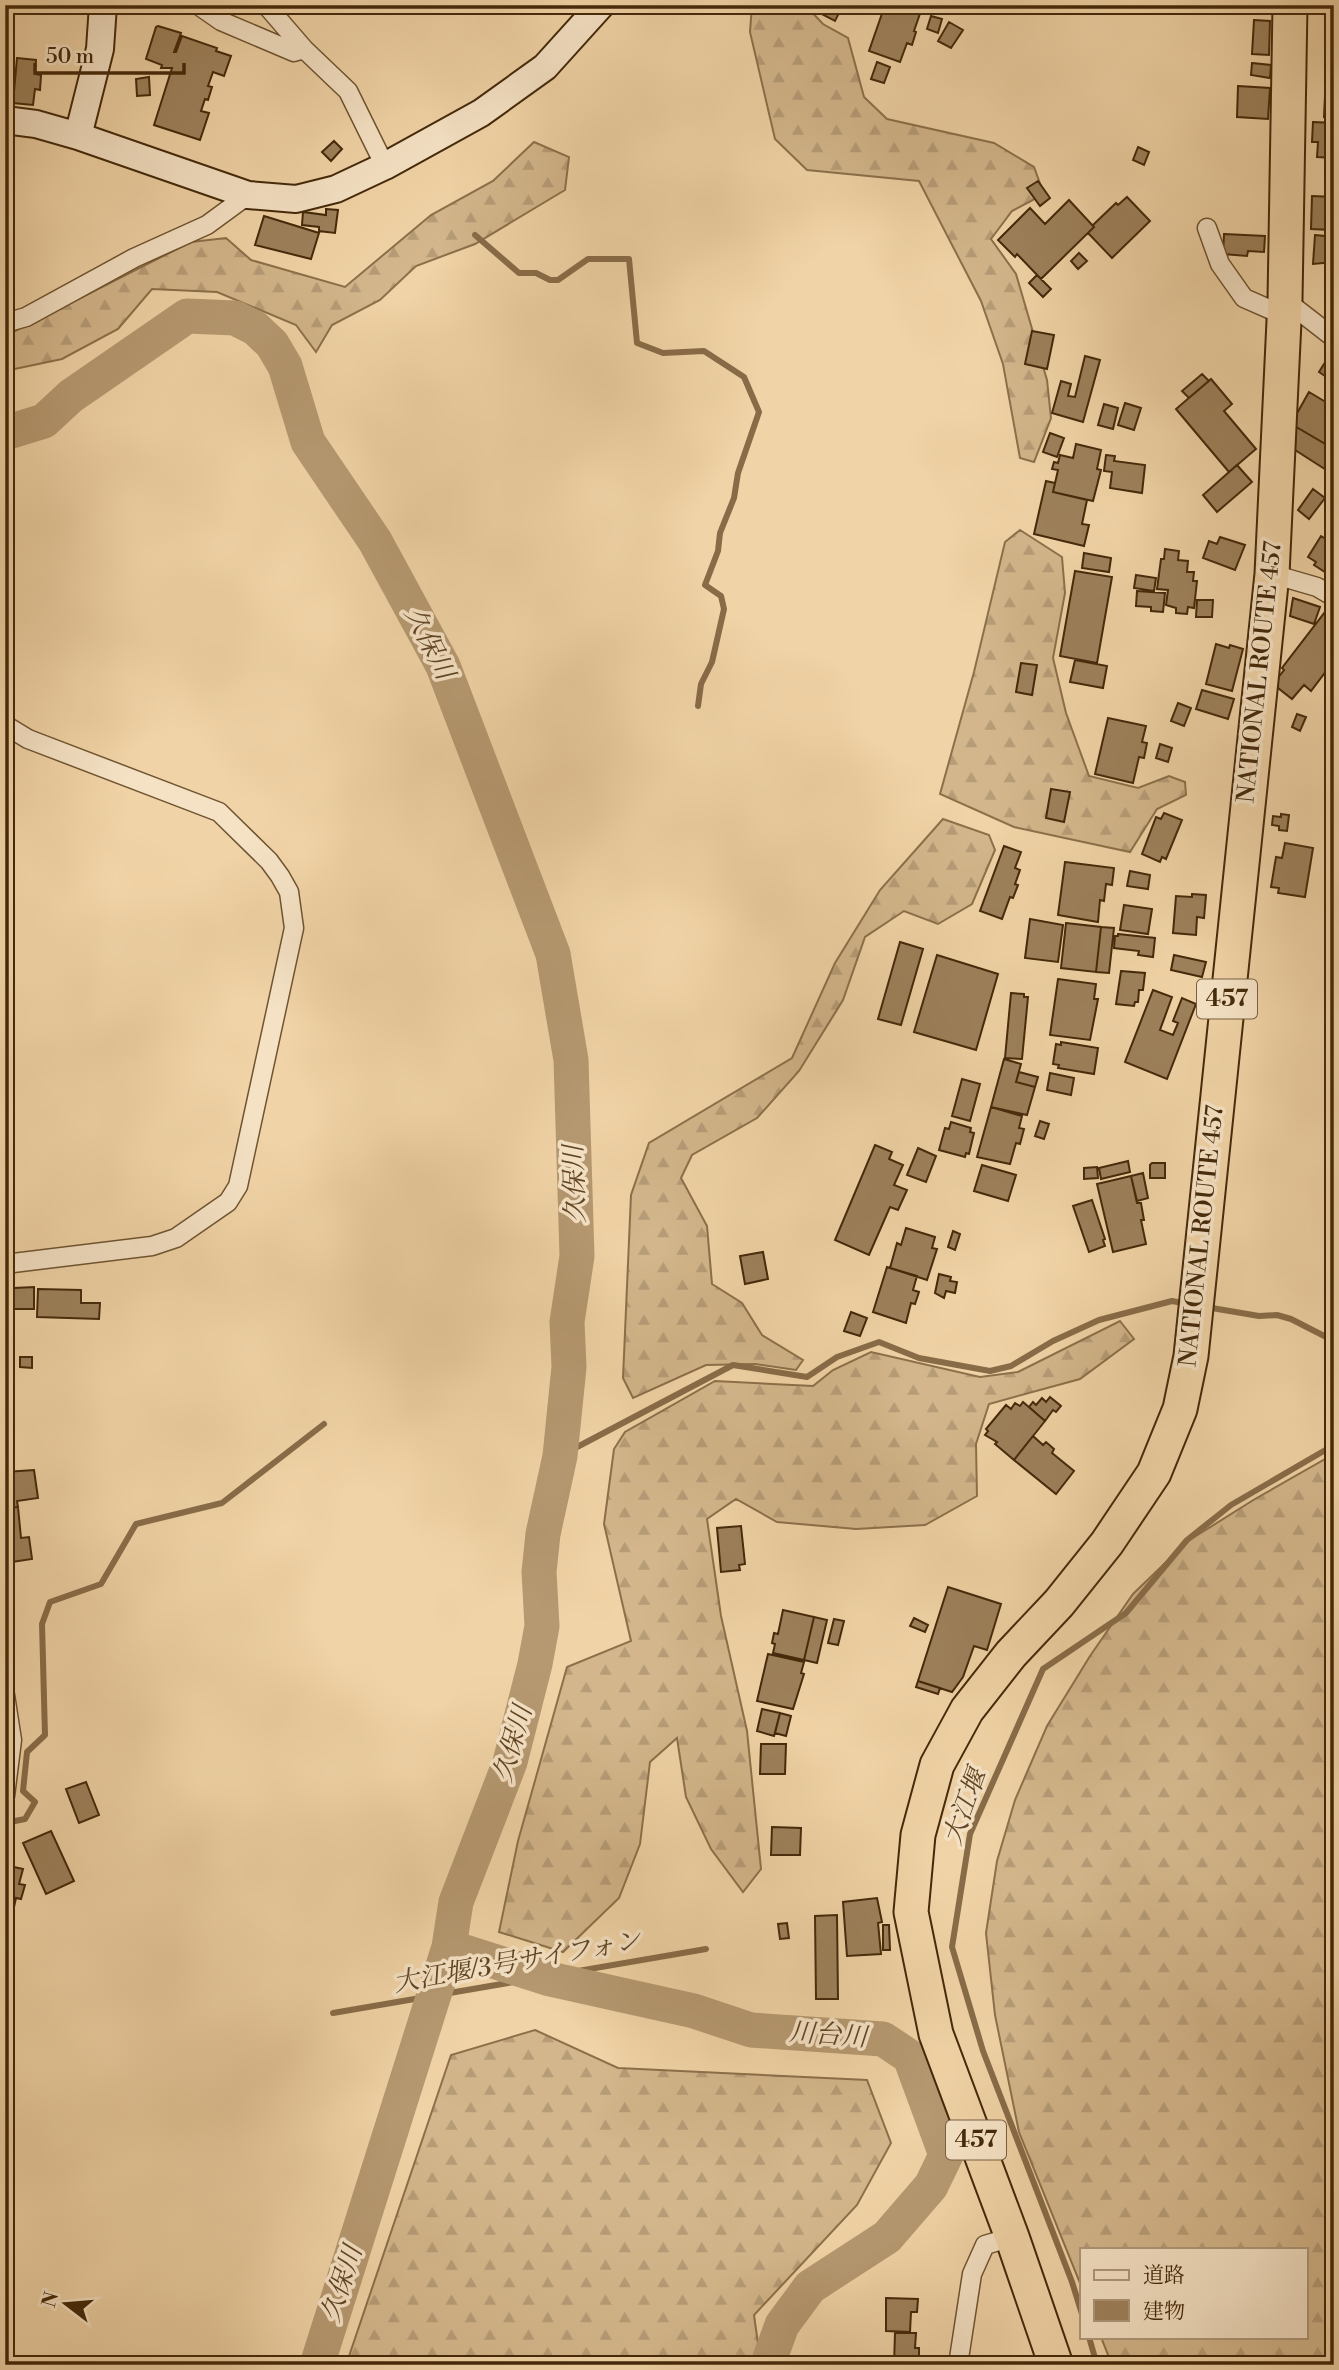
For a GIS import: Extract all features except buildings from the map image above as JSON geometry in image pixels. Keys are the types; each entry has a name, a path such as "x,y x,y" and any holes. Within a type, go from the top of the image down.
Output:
{"highway":[{"name":"NATIONAL ROUTE 457","path":"1056,2365 1012,2236 936,2034 911,1912 918,1835 937,1765 967,1710 1011,1654 1059,1603 1107,1543 1153,1474 1180,1409 1191,1356 1272,574 1285,308 1290,5"}],"street":[{"path":"78,136 100,49 103,5"},
{"path":"198,5 221,21 294,52 304,49"},
{"path":"266,5 304,49 348,91 386,166"},
{"path":"5,120 36,124 78,136 248,195 296,199 336,189 386,166 481,113 545,67 601,5"},
{"path":"5,323 26,317 134,258 207,225 248,195"},
{"path":"1207,228 1220,264 1244,298 1285,308 1334,338"},
{"path":"1272,574 1317,587 1334,597"},
{"path":"5,724 39,743 219,812 269,861 280,876 289,892 294,928 238,1186 228,1202 176,1238 152,1245 5,1264"},
{"path":"5,1695 12,1740 5,1796"},
{"path":"958,2365 972,2274 985,2245 1012,2236"}],"green space":[{"path":"752,5 805,5 823,24 848,38 864,97 887,119 994,143 1034,167 1042,189 1033,200 1012,211 991,239 1016,274 1047,380 1051,418 1034,462 1020,458 1003,364 981,301 919,181 807,170 775,139 750,32"},
{"path":"534,142 569,157 565,190 475,244 416,266 380,300 332,325 316,352 296,325 217,292 152,289 118,329 62,359 5,371 5,336 191,242 226,238 251,260 345,287 431,215 493,181"},
{"path":"1020,530 1062,557 1065,593 1053,658 1066,713 1089,776 1138,788 1169,776 1185,782 1186,795 1157,809 1130,852 1014,827 940,794 974,672 1005,542"},
{"path":"943,819 989,835 995,850 972,904 938,924 904,911 865,937 843,1000 799,1071 757,1118 692,1155 681,1178 707,1226 712,1284 742,1303 762,1335 803,1360 796,1370 755,1364 706,1365 633,1398 623,1378 631,1195 649,1143 792,1058 835,963 880,890"},
{"path":"1120,1321 1134,1339 1080,1379 989,1404 976,1444 977,1496 925,1525 856,1529 777,1522 736,1499 707,1519 721,1616 747,1731 761,1869 743,1892 711,1849 686,1797 677,1738 650,1762 640,1844 619,1898 563,1952 499,1932 518,1841 567,1667 631,1641 604,1524 614,1449 625,1432 715,1381 813,1386 833,1370 871,1352 980,1377 1018,1372"},
{"path":"1334,1454 1334,2365 1112,2365 1101,2338 1308,2338 1308,2248 1080,2248 1080,2283 1019,2132 995,2015 986,1933 997,1861 1015,1800 1047,1726 1090,1656 1133,1594 1188,1541"},
{"path":"535,2030 618,2068 867,2080 891,2143 857,2205 754,2315 761,2365 346,2365 451,2055"}],"waterway":[{"path":"475,235 519,273 536,273 550,280 558,280 588,259 629,259 637,343 663,353 704,351 744,377 759,412 738,473 734,498 720,533 718,551 705,585 721,596 724,609 712,662 701,684 698,706"},
{"name":"久保川","path":"5,433 44,421 71,396 187,316 235,318 255,328 272,344 285,366 308,442 375,541 443,666 553,954 571,1060 577,1256 567,1322 569,1367 560,1456 543,1534 539,1572 542,1626 535,1664 510,1762 456,1902 449,1947 317,2365"},
{"path":"560,1456 733,1365 807,1377 837,1357 879,1342 919,1358 990,1371 1011,1366 1053,1341 1099,1320 1172,1301 1188,1304"},
{"path":"1206,1307 1259,1316 1277,1315 1291,1319 1334,1341"},
{"path":"5,1823 25,1819 35,1802 23,1791 27,1752 45,1735 42,1624 50,1602 101,1584 136,1524 222,1503 324,1424"},
{"name":"大江堰","path":"1080,2308 983,2051 952,1947 970,1834 1043,1669 1126,1613 1187,1540 1231,1505 1334,1445"},
{"name":"川台川","path":"449,1947 550,1979 694,2011 751,2030 883,2039 910,2057 946,2155 931,2186 887,2237 810,2287 782,2325 770,2358 771,2365"},
{"name":"大江堰/3号サイフォン","path":"333,2013 706,1949"},
{"name":"大江堰","path":"1089,2338 1097,2365"}]}
